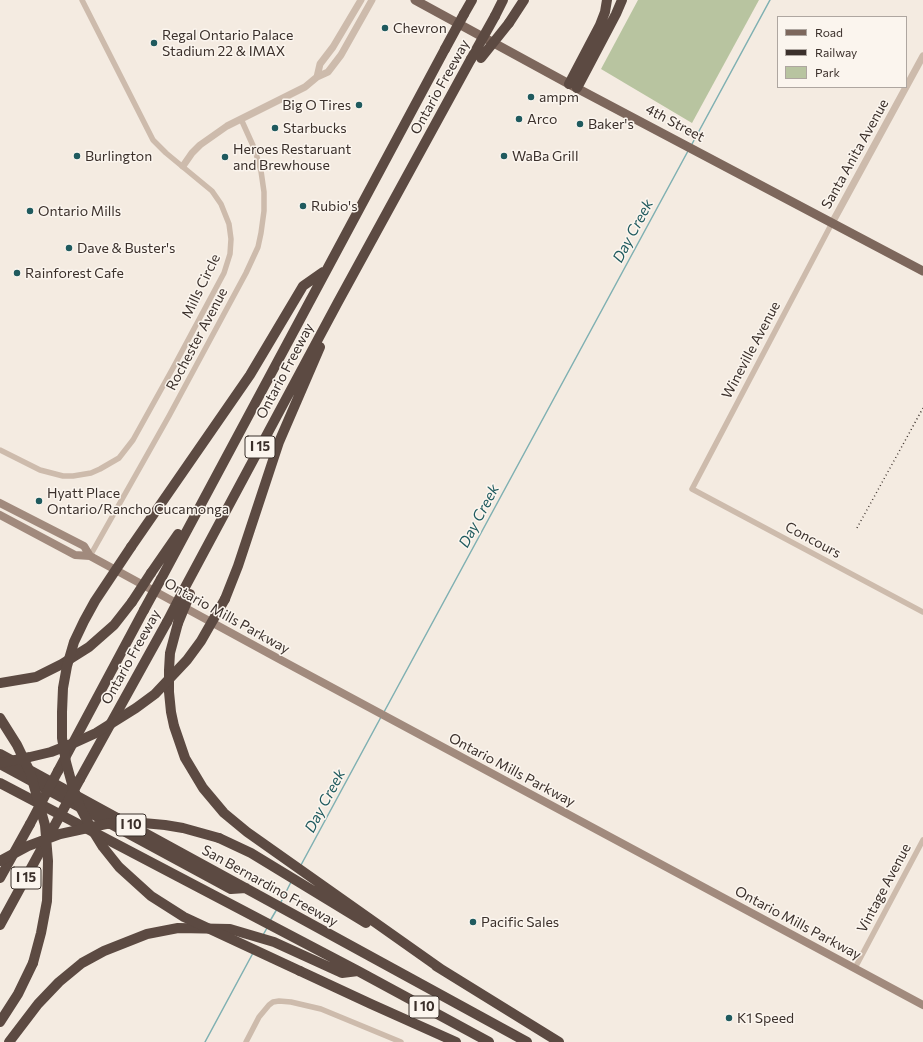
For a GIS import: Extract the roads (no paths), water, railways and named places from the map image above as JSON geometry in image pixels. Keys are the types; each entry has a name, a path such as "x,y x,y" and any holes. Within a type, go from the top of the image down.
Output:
{"highway":[{"name":"Ontario Freeway","path":"0,878 464,14 470,0"},
{"name":"Ontario Freeway","path":"0,925 167,622 186,592 207,546 450,98 476,59 503,0"},
{"path":"476,59 509,23 524,0"},
{"path":"573,86 606,12 607,0"},
{"path":"573,86 613,21 622,0"},
{"path":"326,269 303,286 250,375 131,547 95,601 84,621 74,642 67,666 63,688 62,738 66,762 80,807 103,847 119,867 151,896 184,917 456,1042"},
{"path":"0,763 51,752 96,734 136,708 154,694 187,660 208,631 225,599 238,566 279,442 310,374 338,302"},
{"path":"0,683 36,677 62,664 94,643 114,625 132,602 201,502"},
{"path":"186,592 170,652 168,670 169,692 174,726 185,758 203,788 224,813 247,832 310,875 441,969"},
{"path":"0,718 17,745 30,772 45,825 48,861 47,901 41,933 32,963 18,994 0,1022"},
{"name":"San Bernardino Freeway","path":"0,754 527,1042"},
{"path":"0,763 231,889 246,888"},
{"name":"I 10","path":"0,783 358,971 489,1042"},
{"path":"0,861 28,846 60,834 106,824 143,823 165,825 189,829 219,838 252,853 279,869 559,1042"},
{"path":"9,1042 38,1004 58,982 82,963 104,951 146,934 178,928 230,929 274,942 342,973 358,971"}],"main road":[{"name":"4th Street","path":"415,0 573,86 678,140 923,271"},
{"name":"Ontario Mills Parkway","path":"0,503 84,546 90,556"},
{"name":"Ontario Mills Parkway","path":"0,515 75,555 90,556 373,710 923,1005"}],"street":[{"name":"Mills Circle","path":"0,450 47,473 63,476 91,473 119,458 133,440 224,273 230,254 231,234 224,210 212,191 166,153 153,140 82,0"},
{"path":"317,77 320,64 333,47 361,0"},
{"path":"183,166 192,153 210,137 227,126 305,87 317,77 328,72 341,55 372,0"},
{"name":"Santa Anita Avenue","path":"907,85 923,56"},
{"name":"Santa Anita Avenue","path":"832,223 906,88"},
{"name":"Rochester Avenue","path":"90,556 185,388 258,247 263,220 263,185 255,150 241,119"},
{"name":"Wineville Avenue","path":"692,489 832,223"},
{"name":"Concours","path":"692,489 923,612"},
{"name":"Vintage Avenue","path":"855,968 923,840"},
{"path":"246,1042 259,1017 269,1005 278,1001 291,1002 322,1009 401,1042"}],"waterway":[{"name":"Day Creek","path":"692,144 770,0"},
{"name":"Day Creek","path":"384,712 688,151"},
{"name":"Day Creek","path":"301,865 381,717"},
{"name":"Day Creek","path":"281,902 291,882"},
{"name":"Day Creek","path":"270,921 277,909"},
{"name":"Day Creek","path":"263,935 267,928"},
{"name":"Day Creek","path":"205,1042 253,953"}],"railway":[{"path":"857,528 923,408"}],"place":[{"name":"Chevron","path":"385,28"},
{"name":"Regal Ontario Palace Stadium 22 & IMAX","path":"154,43"},
{"name":"ampm","path":"531,97"},
{"name":"Big O Tires","path":"359,105"},
{"name":"Arco","path":"519,119"},
{"name":"Baker's","path":"580,124"},
{"name":"Starbucks","path":"275,128"},
{"name":"Burlington","path":"77,156"},
{"name":"WaBa Grill","path":"504,156"},
{"name":"Heroes Restaruant and Brewhouse","path":"225,157"},
{"name":"Rubio's","path":"303,206"},
{"name":"Ontario Mills","path":"30,211"},
{"name":"Dave & Buster's","path":"69,248"},
{"name":"Rainforest Cafe","path":"17,273"},
{"name":"Hyatt Place Ontario/Rancho Cucamonga","path":"39,501"},
{"name":"Pacific Sales","path":"473,922"},
{"name":"K1 Speed","path":"729,1018"}]}
